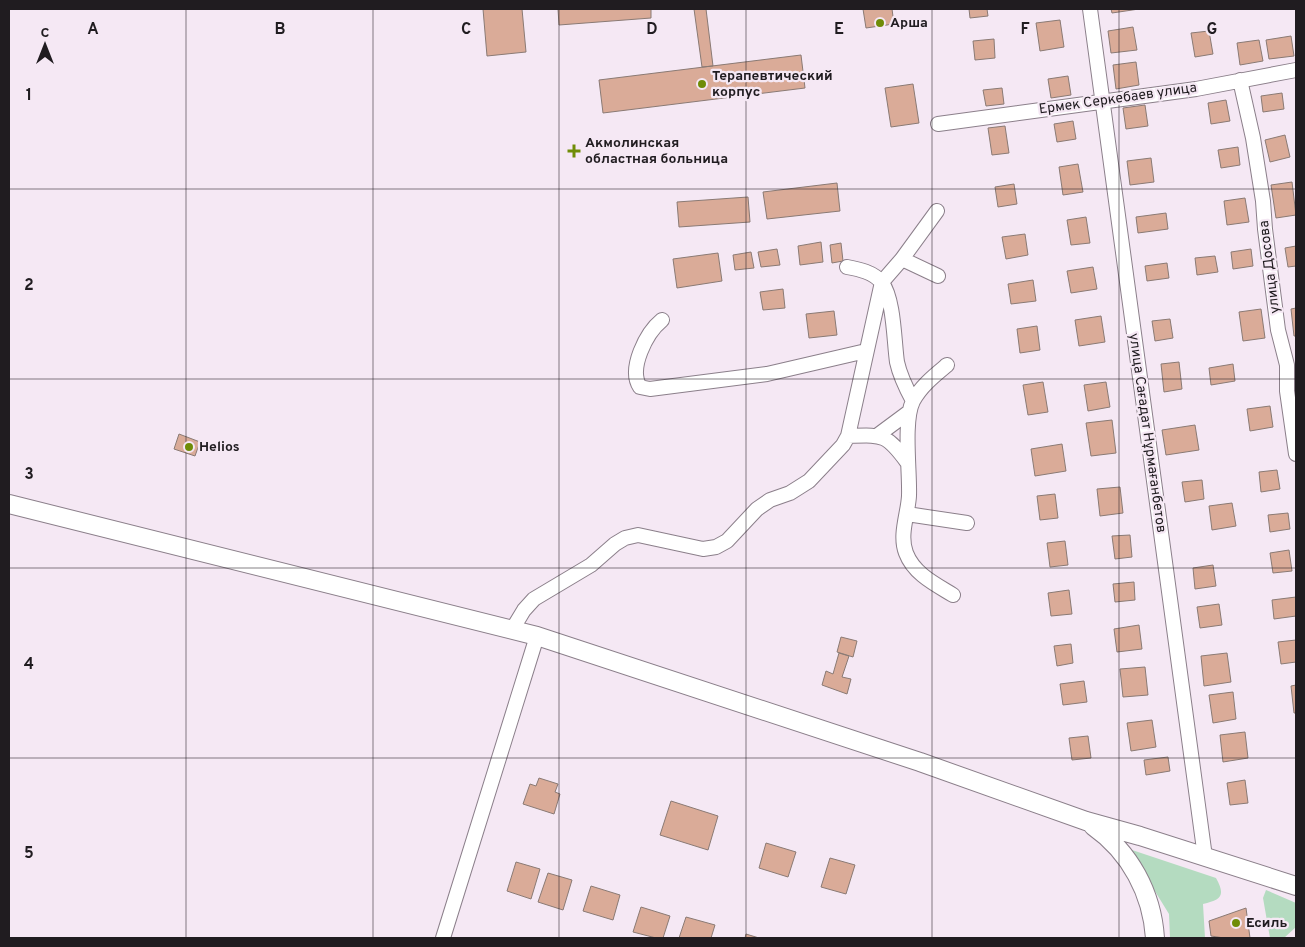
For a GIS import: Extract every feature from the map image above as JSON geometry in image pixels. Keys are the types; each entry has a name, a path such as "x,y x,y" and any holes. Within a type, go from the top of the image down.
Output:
{"street":[{"name":"улица Сағадат Нұрмағанбетов","path":"1090,9 1205,857"},
{"name":"Ермек Серкебаев улица","path":"938,124 1196,89 1296,70"},
{"name":"улица Досова","path":"1240,80 1263,201 1278,330 1292,364 1287,391 1296,454"},
{"path":"512,630 524,610 534,599 591,565 615,544 625,538 638,535 703,549 716,547 727,541 757,509 770,500 790,493 809,482 843,446 848,436 882,282 902,259 937,211"},
{"path":"902,259 938,276"},
{"path":"847,267 860,270 882,282 888,296 901,375 911,407 907,462 909,495 904,535 905,551 915,568 928,580 953,595"},
{"path":"662,320 653,327 643,347 635,370 636,381 640,387 650,389 766,374 866,351"},
{"path":"878,435 911,407 927,383 947,365"},
{"path":"848,436 878,435 886,438 893,443 907,462"},
{"path":"9,504 537,636 920,762 1086,821 1140,836 1296,886"},
{"path":"907,514 967,523"},
{"path":"443,938 537,636"},
{"path":"1086,821 1118,846 1138,878 1148,898 1154,920 1155,938"}],"green space":[{"path":"1129,849 1216,878 1221,889 1220,896 1214,901 1203,904 1205,938 1170,938 1169,914"},
{"path":"1266,890 1296,903 1296,927 1284,938 1270,938 1263,898"}],"building":[{"path":"483,9 522,9 526,52 487,56"},
{"path":"558,9 651,9 651,18 559,25"},
{"path":"694,9 706,9 713,66 702,67"},
{"path":"863,9 892,9 894,24 866,28"},
{"path":"969,9 987,9 988,16 970,18"},
{"path":"1111,9 1139,9 1112,13"},
{"path":"1060,20 1064,47 1040,51 1036,23"},
{"path":"1133,27 1137,50 1111,53 1108,31"},
{"path":"1209,31 1213,54 1195,57 1191,33"},
{"path":"1291,36 1294,56 1269,59 1266,40"},
{"path":"994,39 995,58 975,60 973,41"},
{"path":"1259,40 1263,61 1240,65 1237,43"},
{"name":"Терапевтический корпус","path":"801,55 805,88 603,113 599,80"},
{"path":"1136,62 1139,85 1116,89 1113,65"},
{"path":"1068,76 1071,95 1051,98 1048,79"},
{"path":"913,84 919,123 891,127 885,88"},
{"path":"1002,88 1004,104 986,106 983,90"},
{"path":"1282,93 1284,109 1263,112 1261,96"},
{"path":"1226,100 1230,121 1211,124 1208,103"},
{"path":"1145,105 1148,126 1126,129 1123,108"},
{"path":"1073,121 1076,139 1057,142 1054,124"},
{"path":"1005,126 1009,153 992,155 988,128"},
{"path":"1285,135 1290,157 1270,162 1265,140"},
{"path":"1238,147 1240,165 1221,168 1218,150"},
{"path":"1151,158 1154,182 1130,185 1127,161"},
{"path":"1078,164 1083,192 1063,195 1059,167"},
{"path":"1292,182 1296,215 1276,218 1271,185"},
{"path":"837,183 840,211 767,219 763,192"},
{"path":"1014,184 1017,204 998,207 995,187"},
{"path":"748,197 750,222 679,227 677,202"},
{"path":"1245,198 1249,222 1227,225 1224,201"},
{"path":"1166,213 1168,229 1138,233 1136,217"},
{"path":"1086,217 1090,243 1071,245 1067,220"},
{"path":"1025,234 1028,255 1006,259 1002,237"},
{"path":"821,242 823,262 800,265 798,246"},
{"path":"841,243 843,261 832,263 830,245"},
{"path":"1296,246 1296,266 1288,267 1285,248"},
{"path":"777,249 780,265 761,267 758,252"},
{"path":"1251,249 1253,266 1233,269 1231,252"},
{"path":"751,252 754,268 735,270 733,255"},
{"path":"718,253 722,281 677,288 673,259"},
{"path":"1215,256 1218,272 1197,275 1195,258"},
{"path":"1167,263 1169,278 1147,281 1145,266"},
{"path":"1093,267 1097,289 1071,293 1067,271"},
{"path":"1033,280 1036,301 1011,304 1008,284"},
{"path":"783,289 785,308 763,310 760,292"},
{"path":"1296,308 1296,336 1294,336 1291,309"},
{"path":"1261,309 1265,338 1243,341 1239,312"},
{"path":"834,311 837,335 809,338 806,314"},
{"path":"1101,316 1105,342 1079,346 1075,320"},
{"path":"1170,319 1173,338 1155,341 1152,321"},
{"path":"1037,326 1040,350 1020,353 1017,329"},
{"path":"1179,362 1182,389 1164,392 1161,364"},
{"path":"1233,364 1235,381 1211,385 1209,368"},
{"path":"1043,382 1048,412 1028,415 1023,385"},
{"path":"1106,382 1110,407 1088,411 1084,385"},
{"path":"1270,406 1273,427 1250,431 1247,409"},
{"path":"1112,420 1116,453 1091,456 1086,423"},
{"path":"1195,425 1199,450 1166,455 1162,430"},
{"path":"179,434 200,442 195,456 174,449"},
{"path":"1062,444 1066,471 1035,476 1031,449"},
{"path":"1277,470 1280,489 1261,492 1259,472"},
{"path":"1202,480 1204,499 1185,502 1182,482"},
{"path":"1120,487 1123,513 1100,516 1097,489"},
{"path":"1055,494 1058,518 1040,520 1037,496"},
{"path":"1232,503 1236,526 1212,530 1209,506"},
{"path":"1288,513 1290,529 1270,532 1268,515"},
{"path":"1130,535 1132,557 1115,559 1112,536"},
{"path":"1065,541 1068,565 1050,567 1047,543"},
{"path":"1289,550 1292,571 1273,573 1270,553"},
{"path":"1213,565 1216,586 1195,589 1193,568"},
{"path":"1134,582 1135,600 1115,602 1113,584"},
{"path":"1069,590 1072,614 1051,616 1048,593"},
{"path":"1296,597 1296,616 1274,619 1272,600"},
{"path":"1219,604 1222,625 1200,628 1197,607"},
{"path":"1139,625 1142,649 1117,652 1114,629"},
{"path":"841,637 857,641 853,657 837,652"},
{"path":"1296,640 1296,662 1281,664 1278,642"},
{"path":"1071,644 1073,663 1057,666 1054,646"},
{"path":"839,653 849,656 842,677 851,679 847,694 822,685 826,671 833,674"},
{"path":"1227,653 1231,682 1204,686 1201,656"},
{"path":"1145,667 1148,695 1123,697 1120,669"},
{"path":"1084,681 1087,702 1063,705 1060,684"},
{"path":"1296,685 1296,713 1294,713 1291,686"},
{"path":"1233,692 1236,719 1213,723 1209,695"},
{"path":"1152,720 1156,747 1131,751 1127,723"},
{"path":"1245,732 1248,758 1223,762 1220,735"},
{"path":"1088,736 1091,758 1072,760 1069,738"},
{"path":"1168,757 1170,771 1146,775 1144,760"},
{"path":"539,778 558,784 555,792 560,794 554,814 523,804 530,784 536,786"},
{"path":"1245,780 1248,803 1230,805 1227,783"},
{"path":"671,801 718,816 708,850 660,835"},
{"path":"766,843 796,852 788,877 759,868"},
{"path":"830,858 855,865 846,894 821,887"},
{"path":"516,862 540,869 531,899 507,891"},
{"path":"548,873 572,880 563,910 538,902"},
{"path":"591,886 620,895 613,920 583,911"},
{"path":"641,907 670,916 663,938 633,932"},
{"path":"1246,908 1250,938 1211,936 1209,921"},
{"path":"686,917 715,925 711,938 679,938"},
{"path":"746,934 759,938 745,938"}],"place":[{"name":"Арша","path":"880,23"},
{"name":"Терапевтический корпус","path":"702,84"},
{"name":"Акмолинская областная больница","path":"574,151"},
{"name":"Helios","path":"189,447"},
{"name":"Есиль","path":"1236,923"}]}
